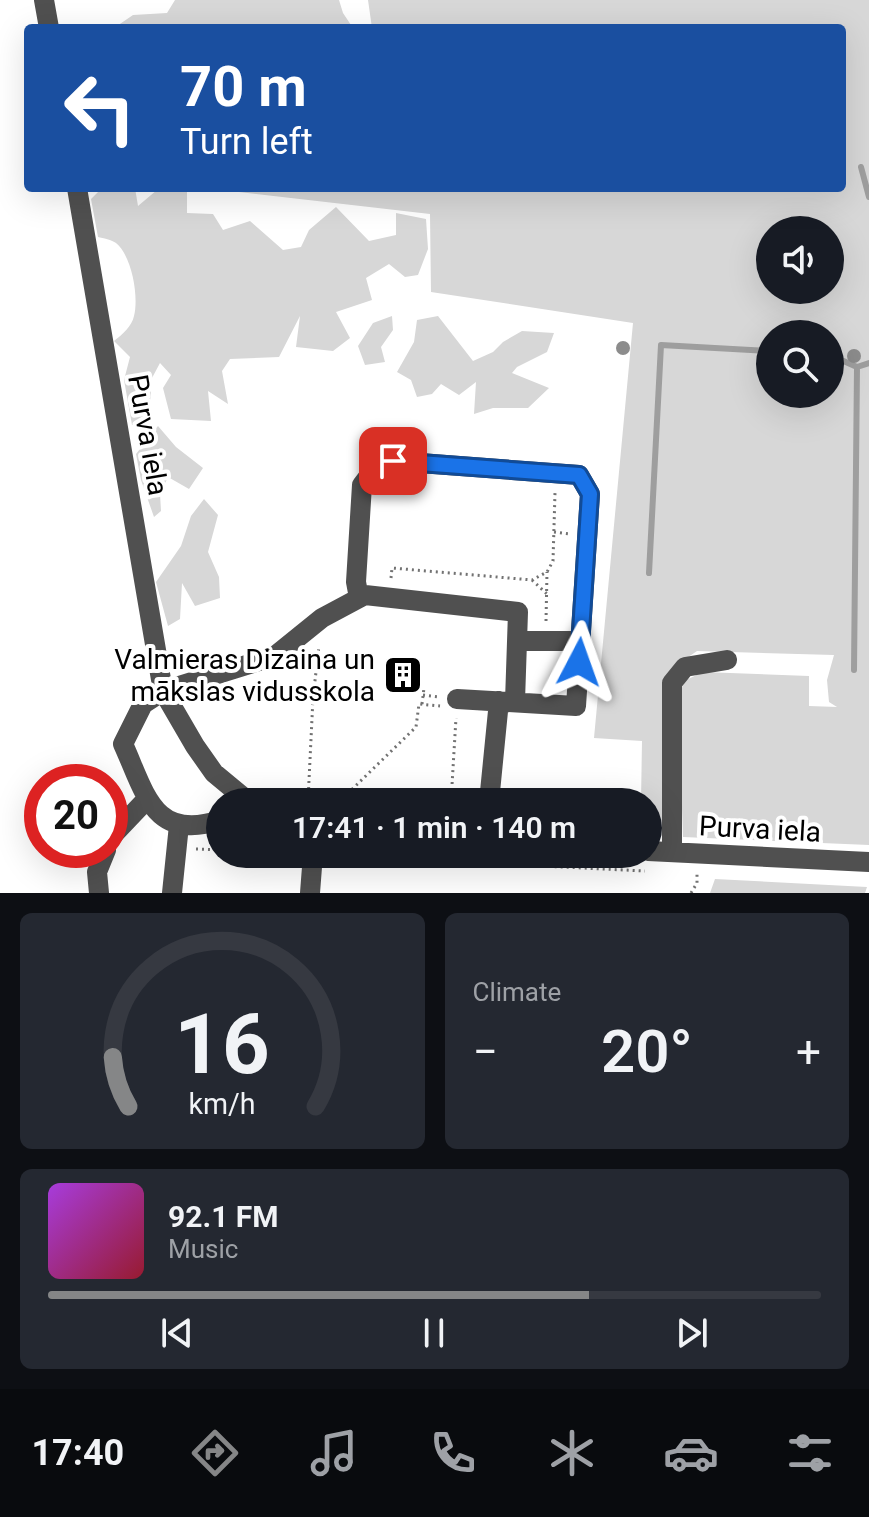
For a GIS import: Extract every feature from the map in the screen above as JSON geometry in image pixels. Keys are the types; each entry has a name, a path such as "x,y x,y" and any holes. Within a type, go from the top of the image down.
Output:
{"street":[{"path":"44,0 48,24"},
{"name":"Purva iela","path":"78,192 163,691 214,773 232,788"},
{"path":"359,598 356,582 362,485 375,468 393,461 579,475 590,494 576,706 507,701 456,703"},
{"path":"206,822 179,825 152,809 123,744 143,704 163,691 275,656 322,618 365,595 518,612 517,641 491,788"},
{"path":"517,641 580,641"},
{"path":"672,852 672,683 676,674 685,667 727,660"},
{"path":"128,819 147,799"},
{"path":"172,893 179,825"},
{"name":"Purva iela","path":"662,856 672,852 869,862"},
{"path":"99,868 99,893"},
{"path":"310,893 315,868"}],"path":[{"path":"545,641 547,572 553,561 555,494 548,485"},
{"path":"388,597 392,568 532,580 547,572"},
{"path":"532,580 547,594"},
{"path":"309,788 313,698 322,618"},
{"path":"422,704 424,688"},
{"path":"353,788 416,727 419,704 456,703 452,788"},
{"path":"189,849 206,850"},
{"path":"691,893 697,883 697,874"}],"shaded area":[{"path":"175,0 339,0 350,24 120,24 133,15 167,13"},
{"path":"368,0 869,0 869,845 683,837 678,695 686,680 703,672 809,676 809,706 837,707 829,702 827,680 834,655 697,651 681,662 667,680 663,702 666,836 662,836 662,788 641,788 642,741 594,738 633,323 431,292 430,214 240,192 846,192 846,24 371,24"},
{"path":"98,192 136,192 138,206 155,192 187,192 187,213 213,214 223,230 250,221 283,250 301,247 309,230 336,207 369,241 396,235 396,213 426,219 428,249 418,275 405,277 389,264 366,278 372,300 336,312 350,338 333,351 296,347 300,316 279,357 230,359 222,371 228,404 208,391 211,421 171,419 163,388 171,375 160,363 152,378 148,426 132,425 124,380 130,357 114,341 133,320 135,288 122,249 114,242 98,237 91,199"},
{"path":"392,316 393,330 381,347 385,362 365,365 358,346 373,323"},
{"path":"438,316 473,361 493,352 522,331 554,333 547,352 517,367 512,373 549,388 528,408 493,408 474,414 476,382 459,395 441,384 432,394 417,397 411,380 397,372 414,342 417,320"},
{"path":"158,426 176,447 203,468 189,489 168,477 160,494 161,511 154,517 136,454"},
{"path":"204,499 218,515 208,552 219,577 220,598 195,606 182,583 180,619 168,626 156,582 181,546 191,516"},
{"path":"715,879 867,887 865,893 710,893"}],"waterway":[{"path":"861,167 869,197"},
{"path":"649,573 661,345 756,350"},
{"path":"844,361 857,367 869,363"},
{"path":"854,670 857,367"}],"place":[{"name":"Valmieras Dizaina un mākslas vidusskola","path":"403,675"}],"route":[{"path":"393,461 579,475 590,494 579,662"}]}
